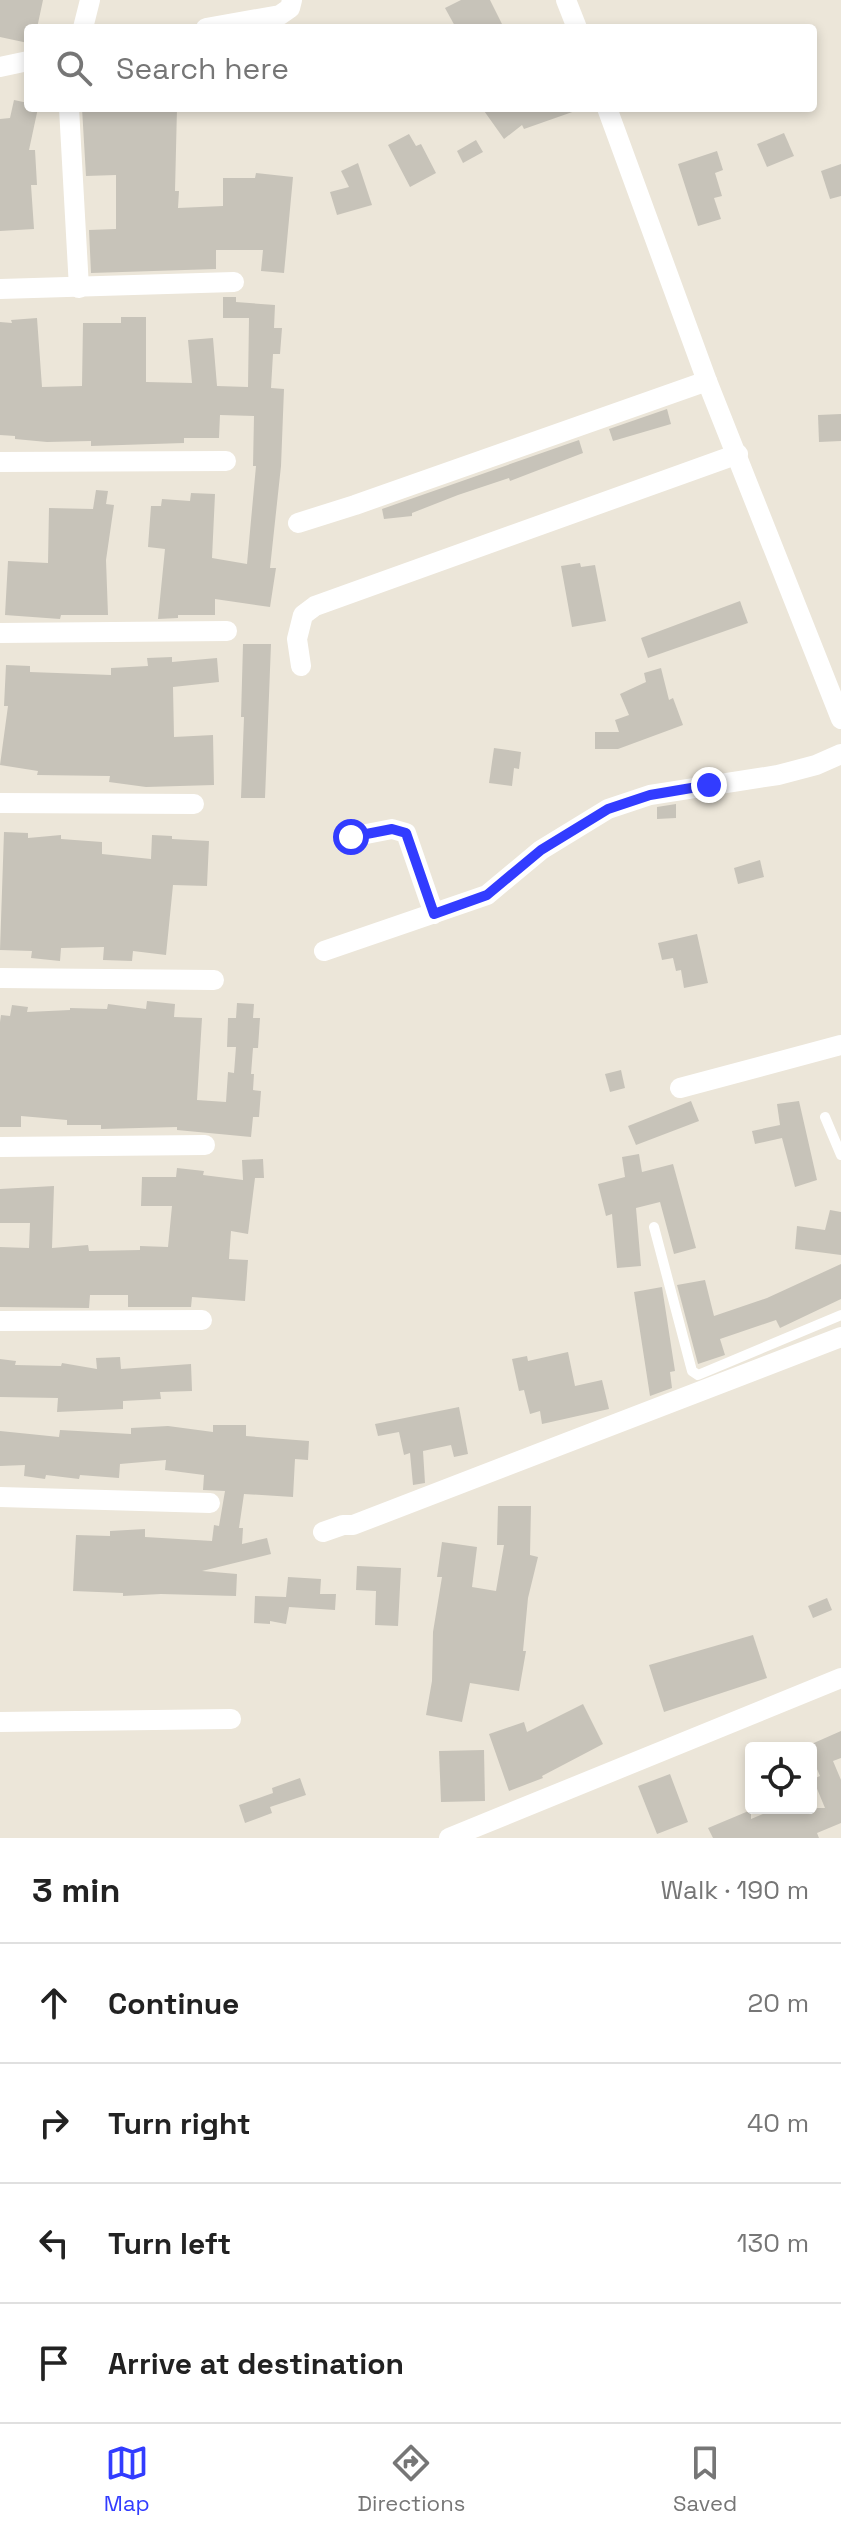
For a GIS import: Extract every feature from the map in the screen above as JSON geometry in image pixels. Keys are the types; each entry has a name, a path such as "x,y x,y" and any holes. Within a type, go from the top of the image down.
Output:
{"street":[{"path":"84,24 90,0"},
{"path":"229,24 280,15 290,8 292,0"},
{"path":"566,0 575,24"},
{"path":"0,67 24,62"},
{"path":"69,112 79,288"},
{"path":"608,112 707,381 841,719"},
{"path":"0,289 234,282"},
{"path":"298,523 707,381"},
{"path":"301,666 297,639 303,615 315,606 738,454"},
{"path":"0,462 226,461"},
{"path":"0,633 227,631"},
{"path":"324,951 487,895 541,850 608,809 650,795 778,775 816,765 841,754"},
{"path":"0,803 194,804"},
{"path":"351,837 392,829 406,833 434,914"},
{"path":"0,978 214,980"},
{"path":"680,1088 841,1045"},
{"path":"0,1147 205,1145"},
{"path":"0,1321 202,1320"},
{"path":"323,1532 353,1525 841,1337"},
{"path":"0,1497 210,1503"},
{"path":"449,1838 841,1678"},
{"path":"0,1722 231,1719"}],"lane":[{"path":"825,1117 841,1155"},
{"path":"654,1227 692,1371 698,1375 841,1315"}],"building":[{"path":"0,0 43,0 38,24 24,24 24,42 0,37"},
{"path":"461,0 490,0 502,24 454,24 445,8"},
{"path":"14,100 24,102 24,112 37,112 29,150 35,150 37,185 31,185 34,229 0,231 0,119 10,118"},
{"path":"82,112 177,112 175,191 179,191 178,208 223,206 223,178 255,178 256,173 293,177 284,273 261,271 263,250 216,250 216,269 91,273 89,230 116,229 116,175 86,176"},
{"path":"485,112 572,112 524,129 522,125 504,139"},
{"path":"784,133 794,156 767,167 757,144"},
{"path":"409,134 416,146 421,144 436,173 410,187 388,145"},
{"path":"476,140 483,152 463,163 457,151"},
{"path":"717,151 723,170 715,173 722,196 714,198 721,219 698,226 678,164"},
{"path":"358,163 372,205 337,215 330,192 349,187 341,171"},
{"path":"841,164 841,196 830,199 821,171"},
{"path":"223,297 236,297 236,302 275,305 274,328 282,328 280,354 273,354 271,388 284,389 281,466 270,568 276,568 270,607 215,599 215,615 178,615 178,618 158,619 165,549 148,547 151,506 161,506 162,499 190,501 191,493 215,494 212,558 247,564 256,466 253,466 254,416 220,415 219,438 184,438 184,443 91,446 91,441 47,442 0,435 0,322 37,318 42,387 82,386 83,323 121,323 121,317 146,317 146,382 192,383 188,340 213,338 217,386 248,387 249,318 223,318"},
{"path":"667,409 671,424 613,441 609,429"},
{"path":"841,414 841,441 819,442 818,415"},
{"path":"579,440 583,453 510,481 509,478 458,495 412,513 412,516 384,519 382,509"},
{"path":"96,490 108,491 106,504 114,505 106,560 108,615 61,615 60,619 5,615 8,561 48,563 49,508 93,509"},
{"path":"580,563 581,567 595,565 606,621 572,627 561,566"},
{"path":"740,601 748,623 648,658 641,638"},
{"path":"243,644 271,644 265,798 241,798"},
{"path":"172,657 172,662 217,658 219,682 173,687 174,737 213,735 214,785 146,787 109,782 110,776 37,775 38,771 0,765 8,706 4,706 6,665 30,666 30,672 111,675 111,668 148,666 147,658"},
{"path":"661,668 669,700 673,698 683,725 618,749 595,749 595,732 619,732 615,720 629,715 620,694 646,682 644,673"},
{"path":"494,748 521,752 519,769 514,768 512,786 489,783"},
{"path":"676,804 676,818 657,819 657,807"},
{"path":"4,832 28,833 28,838 61,835 61,839 102,842 102,854 151,859 152,835 209,841 207,886 173,885 166,955 133,951 132,961 103,960 104,947 61,948 60,961 31,958 32,951 0,950"},
{"path":"760,860 764,877 738,884 734,868"},
{"path":"697,934 708,983 684,988 681,970 676,971 673,958 662,960 658,943"},
{"path":"147,1001 175,1004 174,1017 202,1018 197,1100 226,1102 228,1072 234,1073 236,1047 227,1047 228,1018 236,1018 237,1003 254,1004 253,1018 260,1018 258,1048 253,1048 251,1074 254,1074 253,1090 261,1091 259,1117 253,1117 251,1137 177,1130 177,1127 101,1129 101,1125 67,1125 67,1120 21,1116 21,1127 0,1127 0,1022 1,1015 10,1016 12,1005 28,1007 27,1012 107,1009 108,1004 146,1009"},
{"path":"621,1070 625,1088 610,1092 605,1074"},
{"path":"691,1101 699,1121 636,1145 628,1126"},
{"path":"799,1101 817,1180 795,1187 782,1138 755,1144 752,1131 780,1125 777,1104"},
{"path":"639,1154 642,1172 673,1164 696,1248 674,1254 660,1202 636,1208 641,1266 617,1268 612,1214 606,1216 598,1184 625,1177 622,1157"},
{"path":"263,1159 264,1178 255,1178 248,1234 231,1231 229,1259 248,1260 245,1301 192,1297 191,1307 128,1307 128,1295 90,1295 89,1308 0,1307 0,1247 29,1248 30,1223 0,1223 0,1189 54,1186 52,1248 88,1245 89,1251 140,1250 140,1246 168,1247 172,1206 141,1206 142,1177 176,1177 177,1168 243,1180 242,1160"},
{"path":"830,1210 841,1212 841,1255 795,1249 797,1226 825,1230"},
{"path":"841,1264 841,1299 780,1328 776,1320 720,1339 725,1355 698,1364 677,1285 705,1280 714,1316 767,1298"},
{"path":"662,1287 675,1371 670,1372 672,1388 650,1396 634,1292"},
{"path":"568,1352 575,1386 602,1380 609,1409 542,1424 540,1411 530,1414 524,1390 519,1391 512,1359 527,1356 528,1361"},
{"path":"120,1357 121,1369 191,1364 192,1391 160,1392 161,1399 123,1401 123,1409 57,1412 58,1398 0,1397 0,1359 16,1361 15,1365 61,1366 62,1363 97,1369 96,1358"},
{"path":"459,1407 468,1454 454,1457 451,1445 423,1451 425,1483 413,1485 410,1453 404,1455 399,1432 378,1436 375,1424"},
{"path":"213,1425 246,1425 246,1436 309,1441 308,1460 295,1459 293,1497 244,1494 239,1528 243,1528 242,1544 267,1538 271,1554 202,1571 237,1574 236,1596 123,1596 123,1593 73,1591 76,1535 110,1536 110,1531 145,1529 145,1537 212,1541 214,1525 219,1526 225,1491 203,1490 204,1475 165,1470 166,1460 120,1464 119,1478 80,1475 79,1479 46,1475 45,1479 24,1476 25,1465 0,1466 0,1431 59,1437 60,1430 131,1434 131,1428 168,1426 213,1432"},
{"path":"498,1506 531,1506 530,1555 538,1557 528,1598 523,1651 526,1651 519,1691 470,1683 462,1722 426,1715 432,1681 433,1632 442,1577 437,1577 442,1542 477,1547 472,1587 496,1591 504,1545 497,1545"},
{"path":"357,1566 401,1568 398,1626 375,1625 376,1591 356,1590"},
{"path":"288,1577 321,1579 320,1594 336,1594 335,1610 289,1607 286,1624 270,1621 270,1624 254,1623 255,1596 286,1597"},
{"path":"827,1598 832,1610 813,1618 808,1606"},
{"path":"753,1635 767,1678 664,1712 649,1665"},
{"path":"583,1704 603,1744 543,1778 509,1791 489,1734 524,1722 527,1732"},
{"path":"841,1731 841,1758 833,1761 841,1780 841,1823 817,1833 819,1838 713,1838 708,1828 745,1813 751,1814 751,1819 763,1814 817,1814 817,1808 825,1808 817,1789 817,1777 820,1776 816,1742"},
{"path":"484,1750 485,1801 441,1802 439,1751"},
{"path":"670,1774 688,1822 657,1834 638,1786"},
{"path":"300,1778 306,1795 270,1807 272,1813 245,1823 239,1805 273,1793 272,1788"}],"route":[{"path":"351,837 392,829 406,833 434,914 487,895 541,850 608,809 650,795 709,785"}]}
